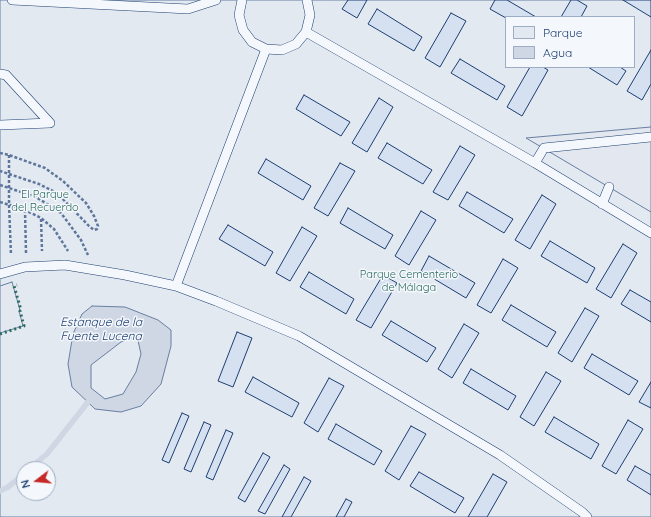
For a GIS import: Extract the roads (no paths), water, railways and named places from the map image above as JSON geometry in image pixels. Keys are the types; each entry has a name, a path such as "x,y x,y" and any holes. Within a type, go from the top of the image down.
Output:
{"lane":[{"path":"12,0 188,9 216,0"},
{"path":"242,0 239,15 243,30 252,42 266,49 282,50 296,44 306,32 310,15 307,0"},
{"path":"306,32 535,163 651,233"},
{"path":"176,286 266,49"},
{"path":"0,74 6,75 50,124 0,125"},
{"path":"535,163 544,148 651,137"},
{"path":"602,204 609,187"},
{"path":"0,274 25,267 65,265 125,275 176,286 216,301 299,336 500,455 587,517"}],"water":[{"name":"Estanque de la Fuente Lucena","path":"92,306 125,307 158,320 171,330 171,346 161,384 141,406 121,412 95,409 72,387 68,364 73,334 82,314","holes":["137,336 141,354 136,372 123,394 105,399 91,388 91,365 121,342"]}],"waterway":[{"path":"39,461 47,454 88,402"},
{"path":"0,491 16,480"}],"park label":[{"name":"El Parque del Recuerdo","path":"45,201"},
{"name":"Parque Cementerio de Málaga","path":"409,281"}]}
